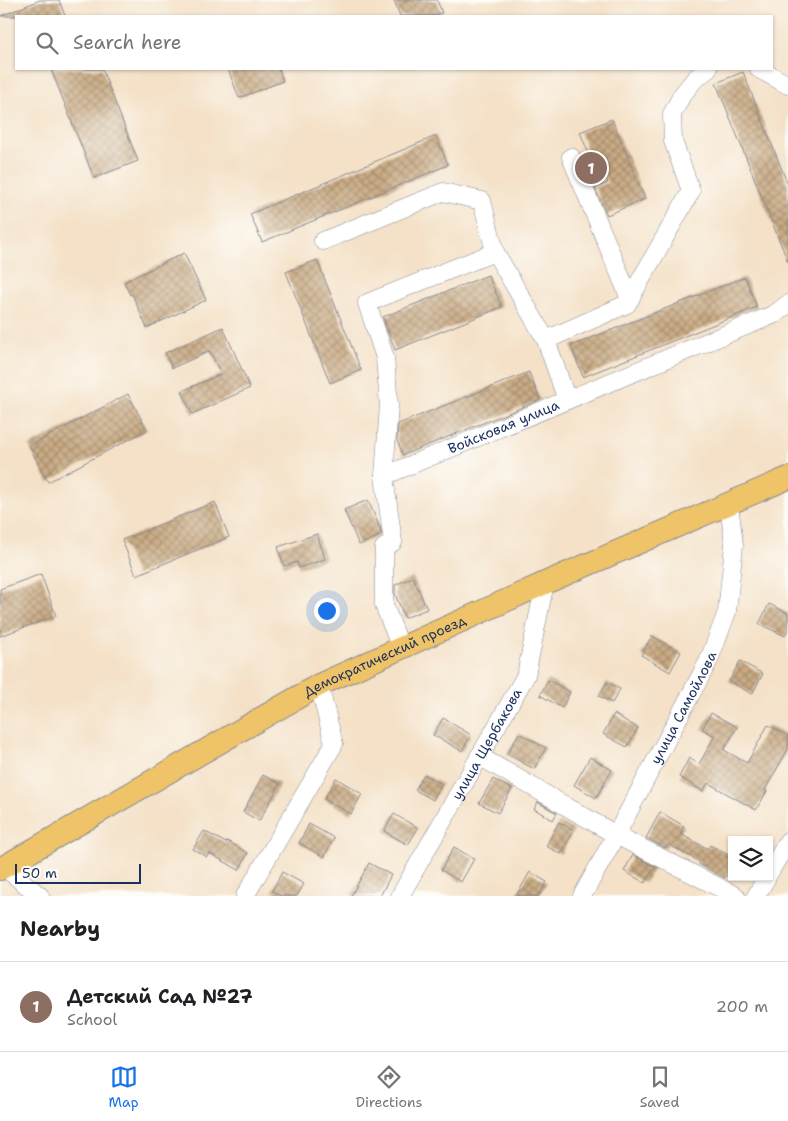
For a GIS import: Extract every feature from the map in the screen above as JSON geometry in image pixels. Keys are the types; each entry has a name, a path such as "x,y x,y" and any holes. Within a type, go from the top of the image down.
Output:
{"main road":[{"name":"Демократический проезд","path":"2,868 319,685 545,583 788,478"}],"street":[{"path":"546,340 627,304 691,192 673,141 672,114 682,94 695,79 707,70"},
{"path":"761,70 788,85"},
{"path":"571,157 630,298"},
{"path":"323,241 443,192 482,201 495,252 546,340 567,400"},
{"path":"401,648 384,605 384,548 393,542 384,476 389,405 385,358 367,303 495,252"},
{"name":"Войсковая улица","path":"384,476 775,314 788,304"},
{"name":"улица Самойлова","path":"582,896 709,660 727,612 734,545 729,504"},
{"name":"улица Щербакова","path":"400,896 526,675 545,583"},
{"path":"245,896 334,744 319,685"},
{"path":"479,756 616,835 736,896"},
{"path":"773,866 788,841"},
{"path":"2,868 40,896"},
{"path":"756,896 765,881"}],"building":[{"path":"40,0 59,0 65,15 15,15 1,16"},
{"path":"394,0 437,0 442,13 435,15 400,15"},
{"path":"51,70 102,70 138,161 94,178"},
{"path":"228,70 279,70 283,81 239,98"},
{"path":"743,72 788,185 788,262 716,83"},
{"path":"612,119 645,199 607,215 595,188 608,183 597,156 591,159 580,132"},
{"path":"436,136 448,165 262,242 250,214"},
{"path":"184,253 206,300 147,328 132,294 130,295 124,282"},
{"path":"317,260 361,370 330,383 286,272"},
{"path":"488,275 502,307 395,350 383,317"},
{"path":"745,277 757,307 583,377 571,346"},
{"path":"223,327 250,388 192,414 182,391 221,374 210,351 172,368 165,353"},
{"path":"529,372 540,400 403,455 397,440 398,424"},
{"path":"128,394 147,430 48,482 29,446"},
{"path":"368,500 381,535 359,545 344,510"},
{"path":"215,502 229,537 136,575 122,540"},
{"path":"317,534 325,559 299,568 297,562 284,566 278,547"},
{"path":"41,574 56,616 0,636 0,589"},
{"path":"413,577 427,609 405,618 395,594 395,585"},
{"path":"769,604 788,613 788,629 785,636 759,624"},
{"path":"652,636 681,652 670,672 641,655"},
{"path":"740,661 763,674 752,694 729,681"},
{"path":"548,680 570,692 562,708 540,695"},
{"path":"607,682 620,689 612,703 599,696"},
{"path":"711,713 737,727 724,750 747,763 768,725 788,736 788,749 756,810 708,783 703,791 679,777 689,758 699,764 715,736 702,729"},
{"path":"614,714 638,728 627,747 603,734"},
{"path":"443,718 471,735 462,751 433,735"},
{"path":"519,733 546,748 534,769 507,754"},
{"path":"590,757 612,770 596,798 574,785"},
{"path":"424,774 442,784 433,800 415,790"},
{"path":"263,775 280,784 259,821 243,812"},
{"path":"336,778 362,794 351,814 324,799"},
{"path":"493,779 512,789 498,813 479,803"},
{"path":"538,802 557,813 553,820 534,809"},
{"path":"660,812 684,826 680,834 708,849 710,845 728,855 728,873 725,878 668,844 665,848 646,838"},
{"path":"394,814 418,828 408,845 384,831"},
{"path":"559,822 574,830 561,854 546,846"},
{"path":"309,824 334,838 324,857 299,843"},
{"path":"204,831 248,853 239,870 209,853 207,857 193,849"},
{"path":"454,847 474,859 461,882 441,870"},
{"path":"633,855 655,867 645,883 624,871"},
{"path":"369,863 391,875 380,896 351,896"},
{"path":"282,872 304,884 297,896 281,896 272,891"},
{"path":"530,872 547,882 539,896 516,896"}],"place":[{"name":"Детский Сад №27","path":"591,168"}]}
